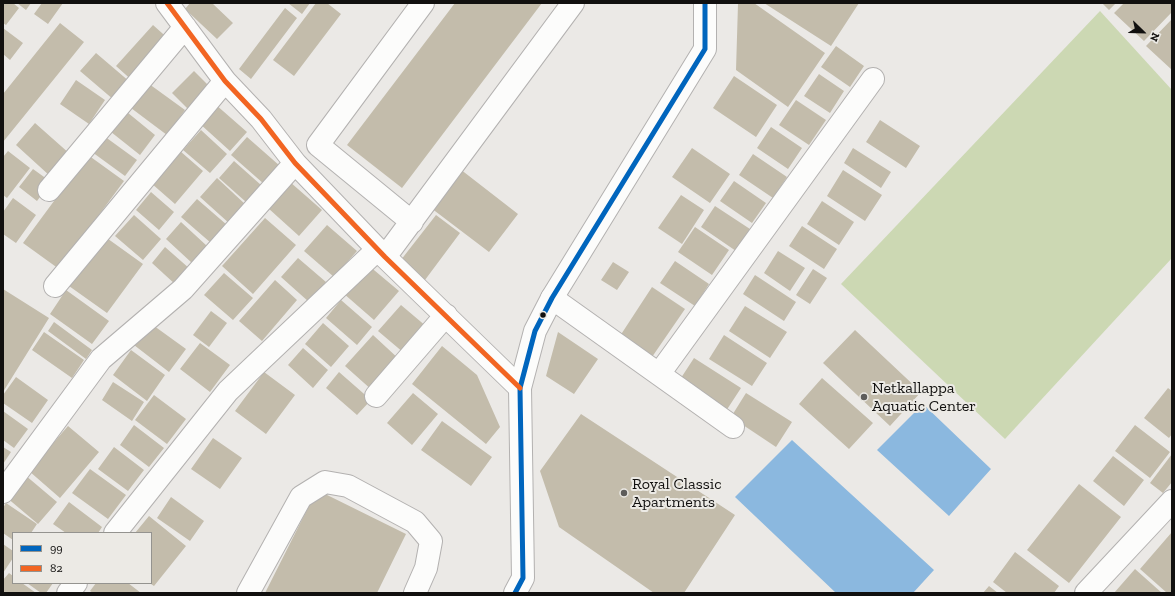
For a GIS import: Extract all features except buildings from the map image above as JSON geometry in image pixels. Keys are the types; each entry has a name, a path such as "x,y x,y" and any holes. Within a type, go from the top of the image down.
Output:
{"street":[{"path":"167,3 225,81 261,119 295,163 381,253 520,388"},
{"path":"412,222 318,145 423,3"},
{"path":"116,532 228,391 381,253 412,222 573,3"},
{"path":"515,593 522,578 520,388 535,331 552,298 705,49 705,3"},
{"path":"49,190 185,27"},
{"path":"659,374 873,79"},
{"path":"55,286 225,81"},
{"path":"3,492 101,359 183,289 295,163"},
{"path":"552,298 733,427"},
{"path":"376,396 446,315"},
{"path":"248,593 301,497 325,482 348,486 415,522 431,542 426,568 414,593"},
{"path":"1086,593 1172,501"},
{"path":"68,593 75,584"}],"green space":[{"path":"1100,11 1172,90 1172,258 1005,439 841,284"}],"water":[{"path":"923,404 991,469 949,516 877,450"},
{"path":"792,440 934,570 913,593 836,593 735,497"}],"transit line":[{"name":"82","path":"167,3 225,81 261,119 295,163 385,257 520,388"},
{"name":"99","path":"515,593 523,578 520,388 535,331 552,298 705,49 705,3"}],"place":[{"name":"Netkallappa Aquatic Center","path":"864,397"},
{"name":"Royal Classic Apartments","path":"624,493"}]}
